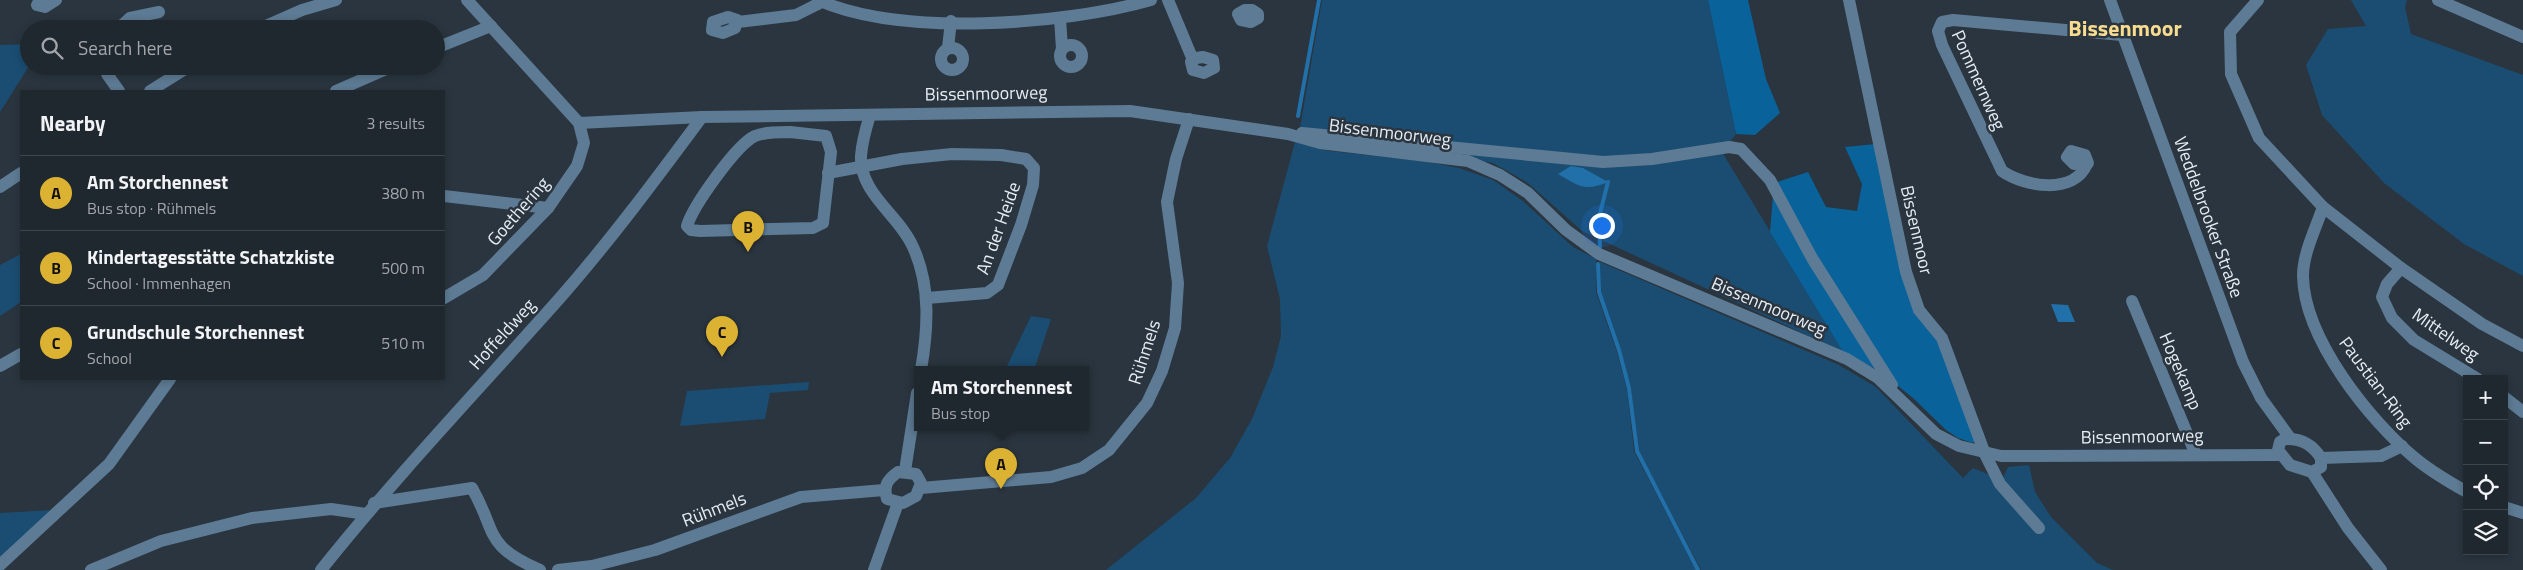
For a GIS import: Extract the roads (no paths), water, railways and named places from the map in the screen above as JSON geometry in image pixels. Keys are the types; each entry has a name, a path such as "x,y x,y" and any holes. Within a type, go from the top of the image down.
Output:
{"street":[{"path":"40,0 37,5 42,7 52,4 56,0"},
{"path":"280,20 302,10 336,0"},
{"path":"467,0 579,123"},
{"path":"738,22 796,15 820,1 850,12 882,17 951,21 1060,18 1121,8 1151,0"},
{"path":"1168,0 1193,60"},
{"path":"1257,12 1260,6 1258,0"},
{"name":"Bissenmoor","path":"1850,0 1906,272 1919,310 1942,338 1985,454 2000,484 2039,528"},
{"name":"Weddelbrooker Straße","path":"2110,0 2243,362 2261,398 2290,438"},
{"path":"2258,0 2230,32 2231,74 2259,138 2323,206 2401,268 2482,324 2523,346"},
{"path":"2438,0 2523,36"},
{"path":"127,20 135,15 159,12"},
{"path":"1060,18 1062,49"},
{"name":"Pommernweg","path":"2087,164 2086,172 2080,178 2068,184 2026,183 2005,175 1942,45 1938,31 1942,22 1953,20 2122,35"},
{"path":"948,48 951,21"},
{"path":"445,44 491,26"},
{"path":"108,75 118,90"},
{"path":"152,90 176,75"},
{"path":"338,90 372,75"},
{"name":"Bissenmoorweg","path":"579,123 702,117 1112,109 1288,134 1320,143 1432,155 1468,161 1500,175 1528,193 1566,230 1600,254 1847,359 1878,378 1936,434 1959,446 1985,454 2001,456 2280,455"},
{"path":"870,115 862,166 869,183 905,231 918,261 927,298 922,366"},
{"name":"Hoffeldweg","path":"321,570 370,509 560,298 623,222 702,117"},
{"name":"Rühmels","path":"921,488 1051,477 1082,468 1109,450 1147,403 1162,371 1174,328 1178,283 1167,202 1176,160 1189,119"},
{"name":"Goethering","path":"445,297 483,275 548,208 577,166 584,143 579,123"},
{"path":"810,132 826,136 831,152 828,173 825,218 819,226 700,231 691,230 686,226 686,221 698,201 752,138 777,133 810,132"},
{"path":"1288,134 1318,133 1602,162 1652,159 1729,146 1740,149 1756,162 1770,180 1812,258 1904,404"},
{"name":"An der Heide","path":"862,166 924,156 966,154 1007,155 1026,159 1034,168 1033,185 1021,225 998,285 987,293 927,298"},
{"path":"828,173 862,166"},
{"path":"0,187 20,176"},
{"path":"445,196 507,205 548,208"},
{"name":"Paustian-Ring","path":"2323,206 2302,274 2307,307 2323,344 2351,385 2402,446 2436,474 2463,490"},
{"name":"Mittelweg","path":"2401,268 2387,284 2382,297 2392,318 2414,340 2471,375"},
{"name":"Hogekamp","path":"2132,301 2196,455"},
{"path":"0,366 20,355"},
{"path":"0,565 109,464 169,380"},
{"path":"2508,400 2523,412"},
{"path":"905,471 914,412"},
{"path":"2290,438 2309,444 2321,458 2321,467 2312,472 2298,469 2280,455 2278,450 2280,442 2290,438"},
{"path":"2321,458 2381,456 2402,446"},
{"path":"905,471 916,474 921,483 921,488 912,499 898,503 887,499 884,490 885,484 892,475 905,471"},
{"path":"2312,472 2348,528 2380,570"},
{"path":"90,570 162,541 252,518 331,509 370,509 472,488 480,501 488,529 498,546 514,559 540,570"},
{"name":"Rühmels","path":"558,570 592,566 655,550 801,497 884,490"},
{"path":"874,570 898,503"},
{"path":"2508,508 2523,513"}],"waterway":[{"path":"1298,116 1319,0"},
{"path":"1600,247 1599,217 1608,182"},
{"path":"1598,264 1599,292 1619,350 1629,388 1637,451 1698,570"}],"place":[{"name":"Kindertagesstätte Schatzkiste","path":"748,252"},
{"name":"Grundschule Storchennest","path":"722,357"},
{"name":"Am Storchennest","path":"1001,489"}],"district":[{"name":"Bissenmoor","path":"2125,28"}]}
